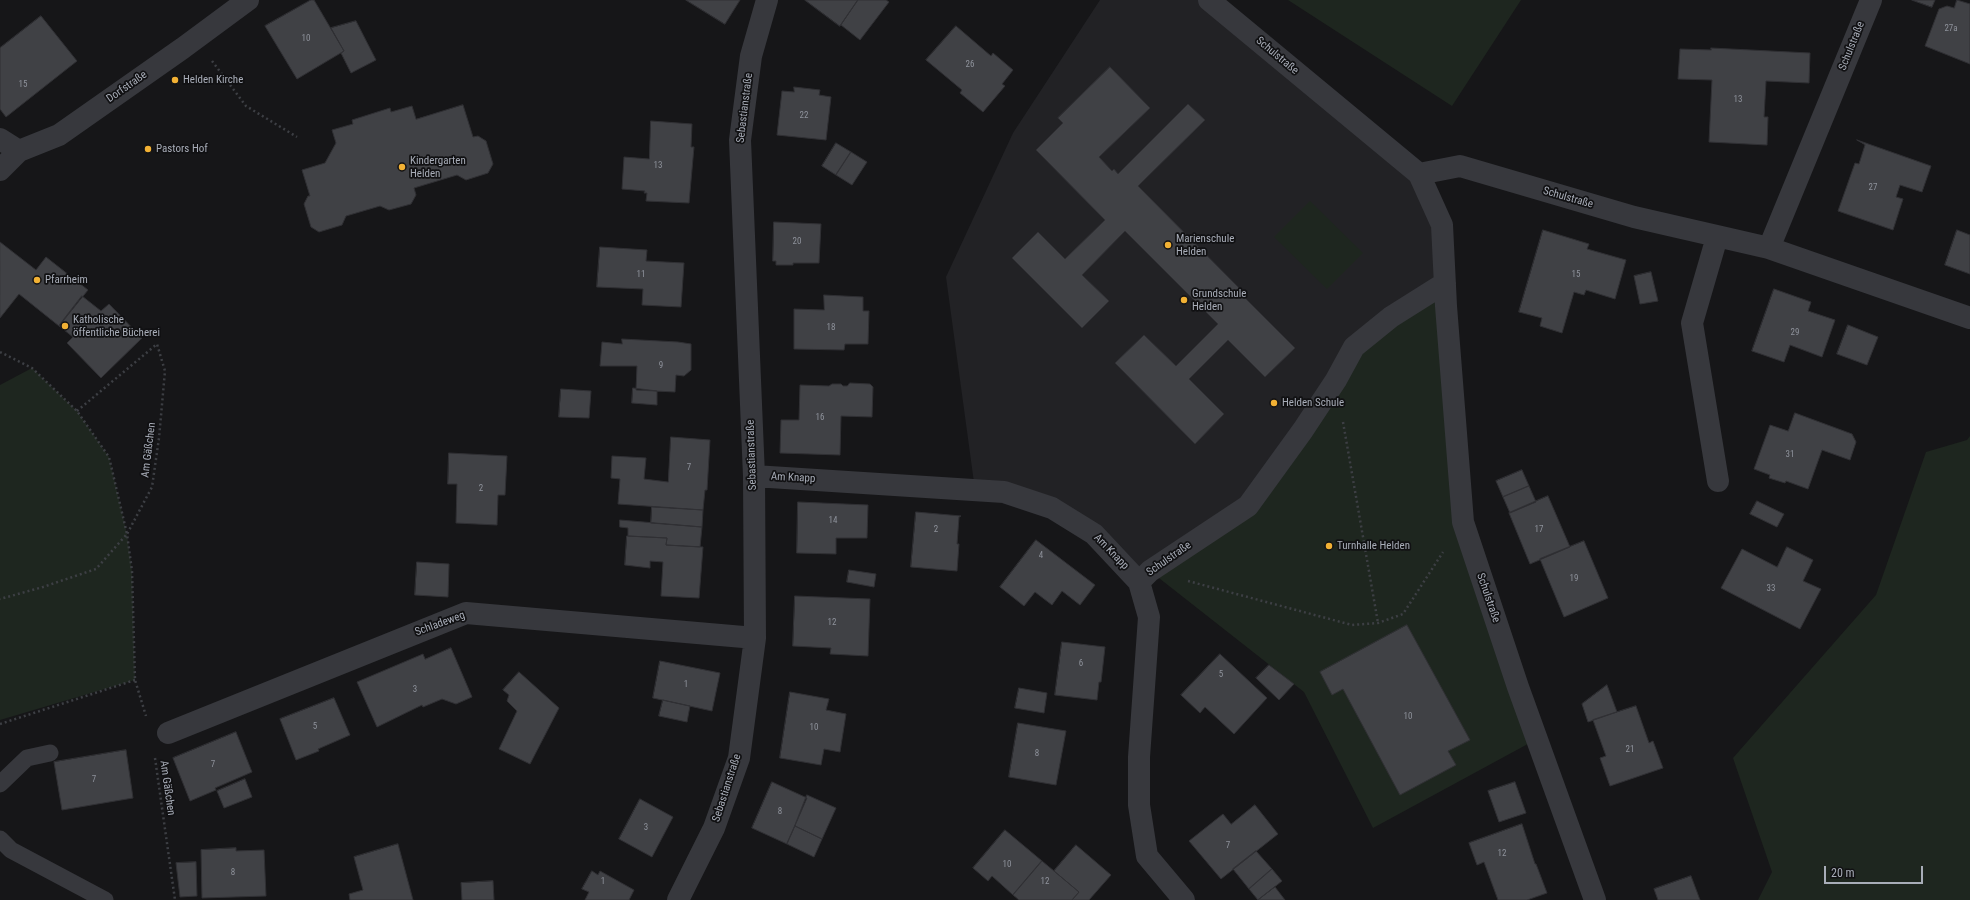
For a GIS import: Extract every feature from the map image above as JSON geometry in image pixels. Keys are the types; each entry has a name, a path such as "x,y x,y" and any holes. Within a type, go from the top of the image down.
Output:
{"street":[{"name":"Dorfstraße","path":"19,151 59,135 183,48 248,0"},
{"name":"Sebastianstraße","path":"678,900 714,828 739,758 755,638 754,476 740,140 751,56 767,0"},
{"name":"Schulstraße","path":"1209,0 1419,174 1442,225 1444,283 1462,522 1518,687 1595,900"},
{"name":"Schulstraße","path":"1769,248 1871,0"},
{"path":"0,139 19,151 0,170"},
{"name":"Schulstraße","path":"1419,174 1460,166 1634,217 1769,248 1970,318"},
{"path":"1717,237 1692,323 1718,481"},
{"name":"Schulstraße","path":"1145,576 1248,506 1303,430 1336,380 1354,347 1391,317 1444,283"},
{"name":"Am Knapp","path":"754,476 916,485 1004,492 1052,508 1094,534 1145,576 1149,617 1139,757 1139,804 1147,856 1184,900"},
{"name":"Schladeweg","path":"168,733 466,612 755,638"}],"lane":[{"path":"0,784 27,758 50,753"},
{"path":"0,839 11,850 105,900"}],"path":[{"path":"183,48 209,57 246,106 297,137"},
{"name":"Am Gäßchen","path":"77,411 157,344 165,371 159,438 152,487 126,534"},
{"path":"0,352 32,368 77,411 109,457 126,534 132,571 135,680 146,717"},
{"path":"1336,380 1378,623"},
{"path":"1145,576 1352,625 1378,623 1403,614 1462,522"},
{"path":"0,598 43,587 96,569 126,534"},
{"path":"0,724 135,680"},
{"name":"Am Gäßchen","path":"155,755 175,900"}],"shaded area":[{"name":"Grundschule Helden","path":"1100,0 1209,0 1419,174 1445,283 1248,506 1139,582 1094,534 975,490 946,277 1013,133"},
{"path":"1288,0 1521,0 1452,106"},
{"path":"1310,201 1363,253 1327,289 1274,237"},
{"name":"Turnhalle Helden","path":"1445,283 1463,522 1537,739 1373,828 1304,692 1150,571 1248,506 1354,347"},
{"path":"32,368 77,411 109,457 127,534 132,571 135,680 0,720 0,385"},
{"path":"1970,436 1970,900 1758,900 1772,872 1733,758 1876,595 1926,452 1967,440"}],"building":[{"path":"311,0 314,0 344,51 297,79 265,26"},
{"path":"686,0 740,0 725,24"},
{"path":"805,0 858,0 840,26"},
{"path":"858,0 886,0 889,2 860,40 841,25"},
{"path":"1912,0 1935,0 1932,7"},
{"path":"1957,0 1970,4 1970,64 1925,46 1939,9 1947,6 1954,8"},
{"path":"41,16 77,61 6,117 0,109 0,48"},
{"path":"356,21 376,60 351,73 341,53 344,51 331,28"},
{"path":"956,26 991,56 993,53 1013,70 1002,84 1005,86 983,112 960,93 962,90 926,60"},
{"path":"1711,48 1810,53 1809,83 1766,81 1764,117 1768,117 1767,145 1709,142 1712,80 1678,79 1680,49 1711,50"},
{"name":"Marienschule Helden","path":"1110,67 1150,108 1099,157 1112,171 1114,169 1118,174 1188,104 1205,120 1138,186 1247,296 1245,298 1295,348 1265,377 1228,340 1189,379 1224,414 1195,444 1115,363 1144,335 1176,366 1218,324 1125,231 1082,275 1109,301 1082,328 1012,258 1038,232 1065,259 1105,220 1036,150 1063,123 1058,118"},
{"path":"794,87 820,90 819,95 831,97 826,140 777,135 782,91 794,92"},
{"name":"Kindergarten Helden","path":"463,105 473,137 478,136 486,141 493,164 488,173 466,180 457,175 414,188 416,195 411,204 389,210 380,206 346,216 342,225 319,232 311,227 304,204 308,196 310,196 302,170 325,163 336,143 332,130 353,124 352,120 390,108 391,112 412,106 416,119"},
{"path":"651,121 692,124 691,147 694,147 689,203 646,201 647,193 644,193 645,191 622,189 624,157 649,159"},
{"path":"1857,140 1931,166 1922,192 1900,185 1896,197 1903,199 1893,230 1838,211 1855,163 1859,164 1865,145"},
{"path":"836,143 851,152 836,175 822,166"},
{"path":"851,152 867,162 852,185 836,175"},
{"path":"774,222 821,224 819,263 793,263 793,265 776,265 776,261 773,261"},
{"path":"1543,230 1589,244 1587,249 1626,260 1615,299 1586,290 1584,295 1574,292 1562,333 1540,326 1542,318 1519,312"},
{"path":"1957,230 1970,235 1970,274 1945,265"},
{"name":"Pfarrheim","path":"0,242 36,270 46,257 88,290 59,326 19,294 0,318"},
{"path":"600,247 647,250 646,261 684,263 681,307 642,305 643,289 597,287"},
{"path":"1651,272 1658,301 1640,304 1634,276"},
{"path":"1774,289 1811,302 1808,311 1835,320 1822,357 1790,345 1784,362 1752,351"},
{"path":"824,295 863,297 863,311 869,311 868,344 845,344 844,350 794,349 794,309 824,310"},
{"path":"82,296 101,311 109,304 142,338 101,378 67,343 73,337 59,326"},
{"path":"1848,325 1878,337 1867,365 1837,354"},
{"path":"622,339 691,344 691,370 684,376 676,375 675,392 636,390 637,366 600,366 602,342 622,344"},
{"path":"850,383 870,384 873,387 872,417 841,416 840,455 780,453 781,420 799,420 800,385 829,386 832,384 841,384 843,386 847,386"},
{"path":"633,388 657,391 657,405 632,403"},
{"path":"561,389 591,391 589,418 559,417"},
{"path":"1795,413 1852,434 1856,442 1850,460 1822,450 1808,489 1786,481 1785,483 1769,478 1770,475 1754,469 1770,425 1788,431"},
{"path":"671,437 710,440 707,490 705,490 703,510 618,504 620,479 611,478 612,456 646,458 644,479 668,482"},
{"path":"449,453 507,456 505,495 498,495 497,525 456,523 457,484 448,484"},
{"path":"1522,470 1529,486 1503,497 1496,481"},
{"path":"1529,486 1536,502 1510,513 1503,497"},
{"path":"1548,496 1570,547 1530,564 1509,513"},
{"path":"1757,501 1784,514 1777,527 1750,514"},
{"path":"798,502 868,505 867,538 836,538 836,554 797,553"},
{"path":"652,507 703,510 702,527 651,523"},
{"path":"916,512 961,516 959,517 957,544 959,544 957,571 911,567"},
{"path":"620,520 702,527 700,547 666,545 667,538 628,536 628,528 620,527"},
{"path":"627,536 667,538 666,545 703,547 699,598 661,596 663,562 650,561 650,568 625,565"},
{"path":"1036,540 1095,585 1080,605 1062,591 1052,605 1035,592 1024,606 1000,587"},
{"path":"1584,541 1608,598 1564,617 1540,559"},
{"path":"1787,547 1813,560 1803,581 1821,589 1800,629 1721,588 1742,549 1777,567"},
{"path":"417,562 449,564 448,597 415,595"},
{"path":"849,570 876,574 874,587 847,582"},
{"path":"795,596 870,599 868,656 830,654 831,648 793,646"},
{"path":"1407,625 1470,740 1448,751 1456,765 1400,795 1343,689 1332,695 1320,672"},
{"path":"1062,642 1105,647 1101,682 1099,682 1097,700 1055,695"},
{"path":"451,648 472,697 456,704 442,699 423,707 422,705 377,727 357,682 423,654 425,659"},
{"path":"1220,654 1267,698 1234,734 1205,707 1200,713 1181,695"},
{"path":"660,661 720,673 712,711 653,698"},
{"path":"1269,665 1294,684 1279,700 1256,678"},
{"path":"519,672 559,708 530,764 499,749 517,711 507,701 509,695 503,690"},
{"path":"1607,685 1617,712 1588,722 1582,704"},
{"path":"1019,688 1047,693 1044,713 1015,708"},
{"path":"790,692 829,699 826,710 846,714 840,752 824,749 821,765 780,758"},
{"path":"334,698 350,735 318,749 319,751 296,760 280,719"},
{"path":"663,700 690,706 687,722 659,716"},
{"path":"1636,706 1649,743 1653,741 1663,768 1610,786 1600,758 1606,756 1593,720"},
{"path":"1018,723 1066,731 1056,785 1009,777"},
{"path":"236,732 252,772 190,801 173,758"},
{"path":"126,750 133,798 62,810 54,762"},
{"path":"245,779 252,797 224,808 217,791"},
{"path":"772,782 807,798 787,844 752,828"},
{"path":"1515,782 1526,813 1499,822 1488,791"},
{"path":"807,795 836,808 822,839 795,826"},
{"path":"640,799 673,817 652,857 619,839"},
{"path":"1255,805 1278,834 1221,879 1189,841 1223,814 1231,824"},
{"path":"1522,824 1535,864 1547,893 1527,900 1498,900 1484,862 1477,865 1469,843"},
{"path":"795,826 822,839 814,857 787,844"},
{"path":"1005,830 1042,861 1013,895 992,876 988,881 973,868"},
{"path":"398,844 413,900 350,900 349,894 363,890 354,857"},
{"path":"1076,845 1111,875 1089,900 1072,900 1079,892 1054,871"},
{"path":"236,848 236,851 264,850 266,896 202,898 201,850"},
{"path":"1256,851 1272,869 1249,889 1233,869"},
{"path":"1042,861 1079,892 1072,900 1019,900 1013,895"},
{"path":"196,862 197,896 180,897 176,863"},
{"path":"1272,869 1282,881 1258,900 1249,889"},
{"path":"592,871 598,875 600,871 634,890 629,900 585,900 589,892 582,889"},
{"path":"1691,876 1700,900 1658,900 1654,889"},
{"path":"493,881 494,900 462,900 461,883"},
{"path":"1275,887 1285,900 1258,900"}],"place":[{"name":"Helden Kirche","path":"175,80"},
{"name":"Pastors Hof","path":"148,149"},
{"name":"Kindergarten Helden","path":"402,167"},
{"name":"Marienschule Helden","path":"1168,245"},
{"name":"Pfarrheim","path":"37,280"},
{"name":"Grundschule Helden","path":"1184,300"},
{"name":"Katholische öffentliche Bücherei","path":"65,326"},
{"name":"Helden Schule","path":"1274,403"},
{"name":"Turnhalle Helden","path":"1329,546"}]}
